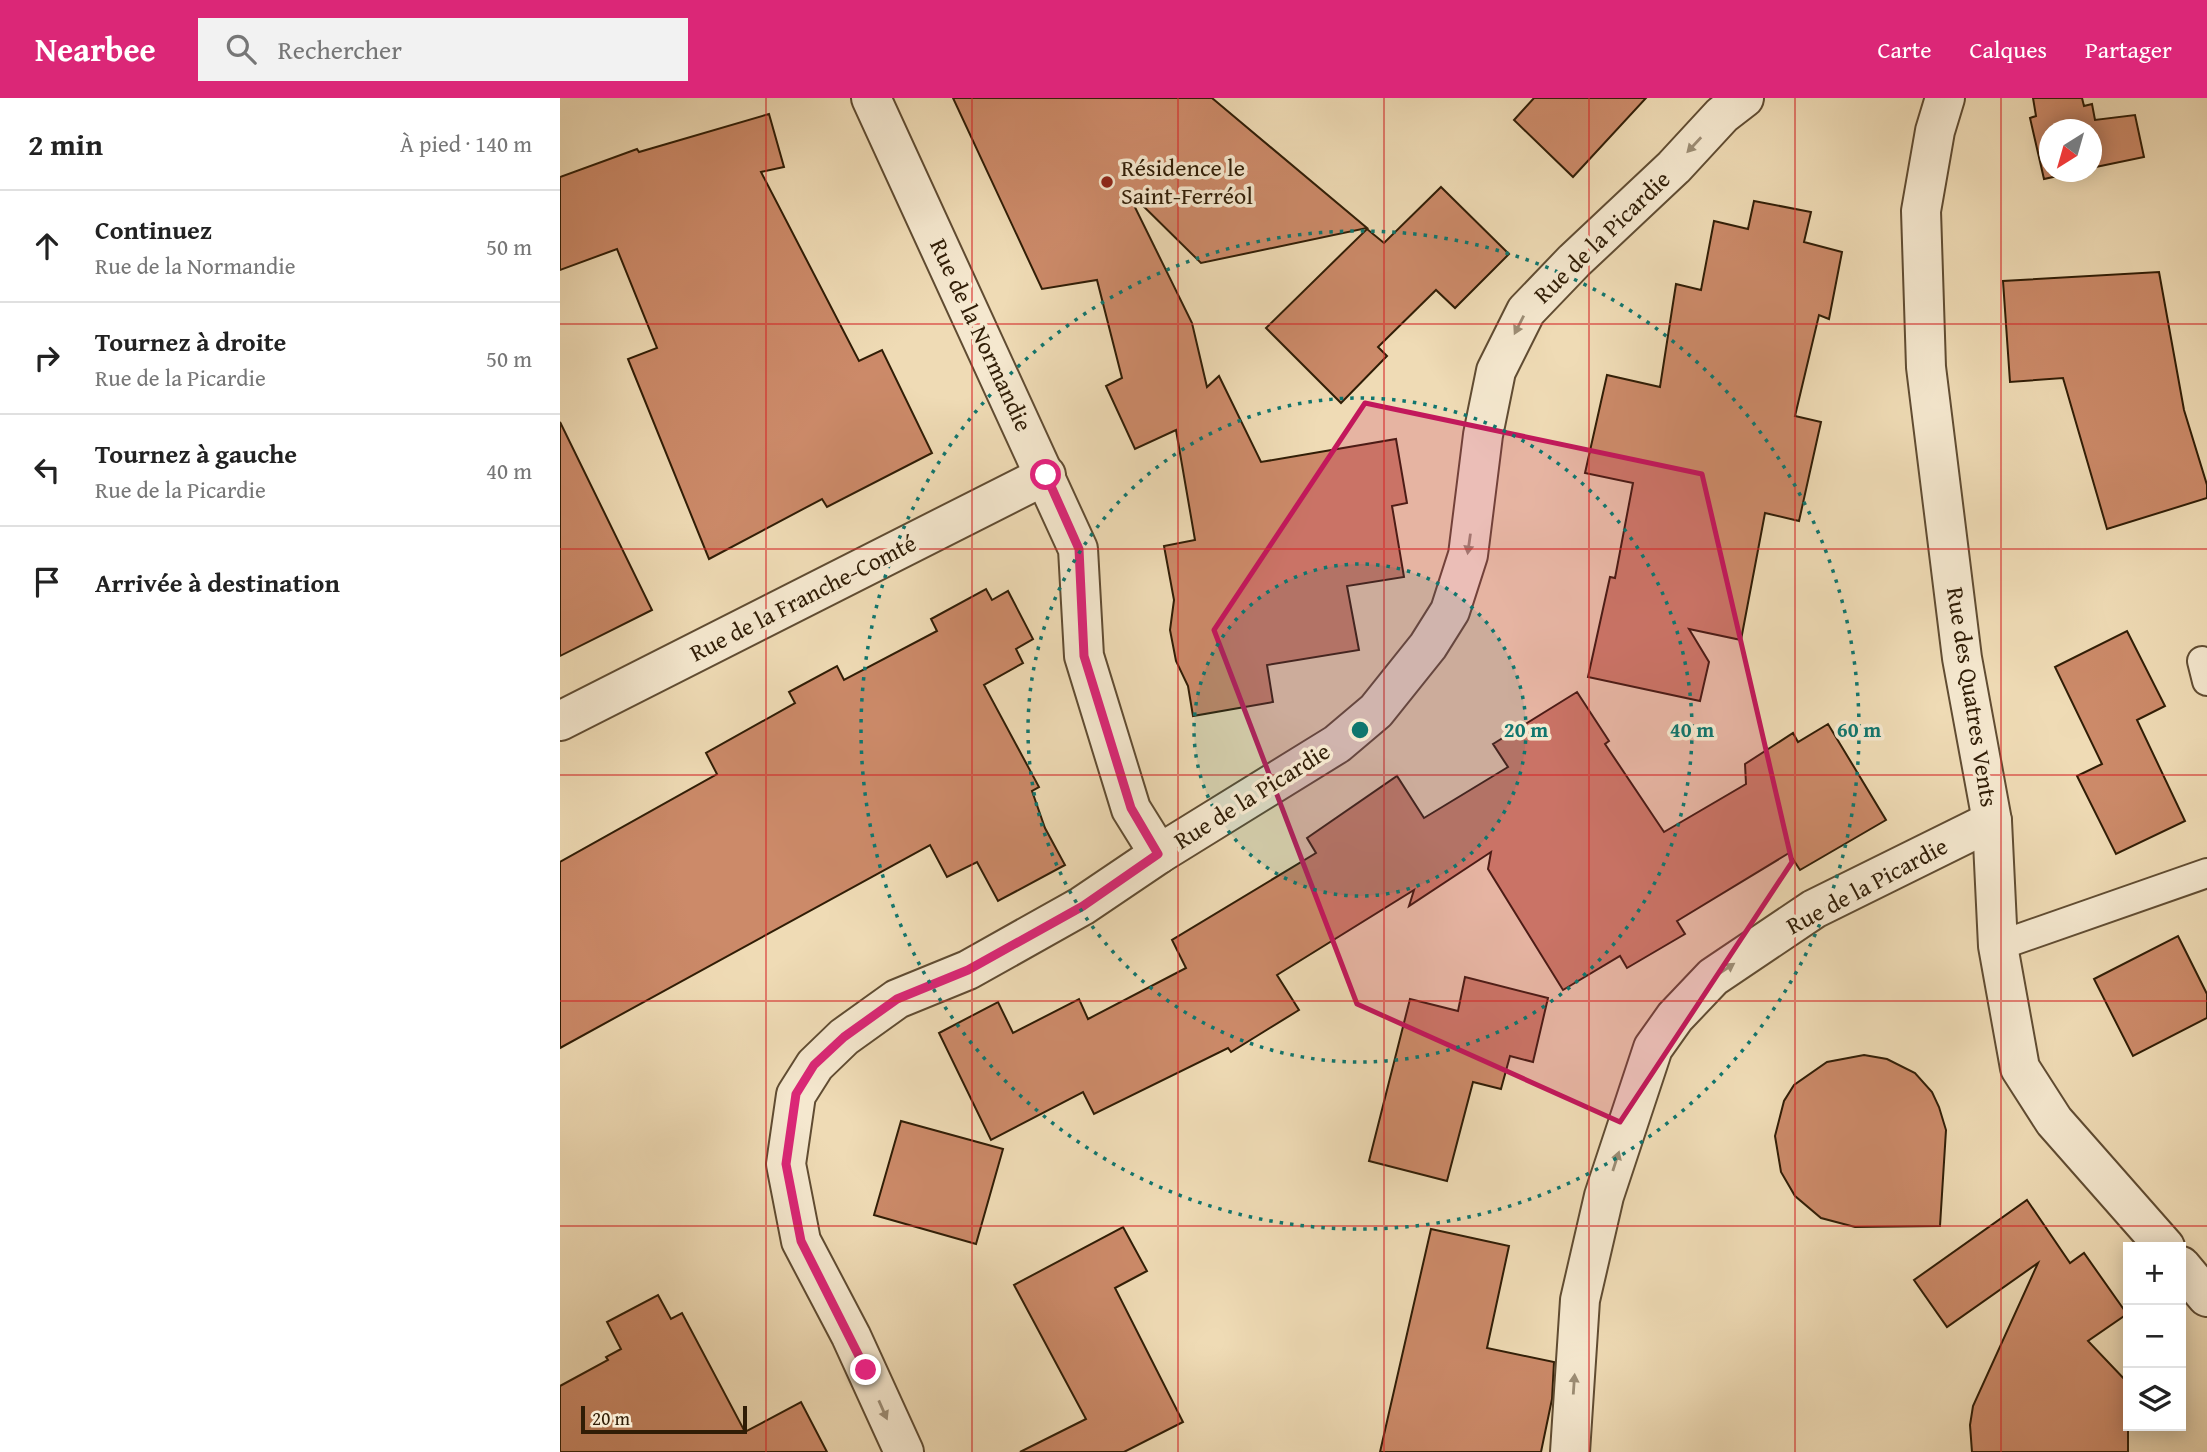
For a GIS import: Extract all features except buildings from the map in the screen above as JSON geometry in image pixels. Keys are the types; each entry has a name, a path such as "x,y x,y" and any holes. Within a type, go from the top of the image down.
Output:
{"street":[{"name":"Rue de la Normandie","path":"871,98 1079,549 1084,656 1131,808 1158,854"},
{"name":"Rue de la Picardie","path":"904,1452 851,1336 801,1241 786,1164 796,1094 814,1065 844,1037 897,999 980,963 1083,906 1158,854 1337,744 1376,711 1403,679 1450,611 1468,555 1483,435 1496,371 1526,311 1574,261 1674,167 1722,114 1744,98"},
{"name":"Rue des Quatres Vents","path":"1945,98 1935,131 1921,211 1926,367 1962,657 1992,821 1998,946 2020,1068 2054,1121 2161,1242"},
{"name":"Rue de la Franche-Comté","path":"560,721 1046,475"},
{"name":"Rue de la Picardie","path":"1570,1452 1580,1300 1604,1196 1653,1048 1675,1017 1713,977 1814,909 1992,821"},
{"path":"2186,1272 2207,1297"}],"lane":[{"path":"1998,946 2207,873"}],"highlighted area":[{"path":"1365,403 1702,474 1792,862 1620,1122 1357,1004 1214,630"}],"place":[{"name":"Résidence le Saint-Ferréol","path":"1107,182"}],"route":[{"path":"866,1370 801,1241 786,1164 796,1094 814,1065 844,1037 897,999 968,970 1083,906 1158,854 1131,808 1084,656 1079,549 1046,475"}]}
